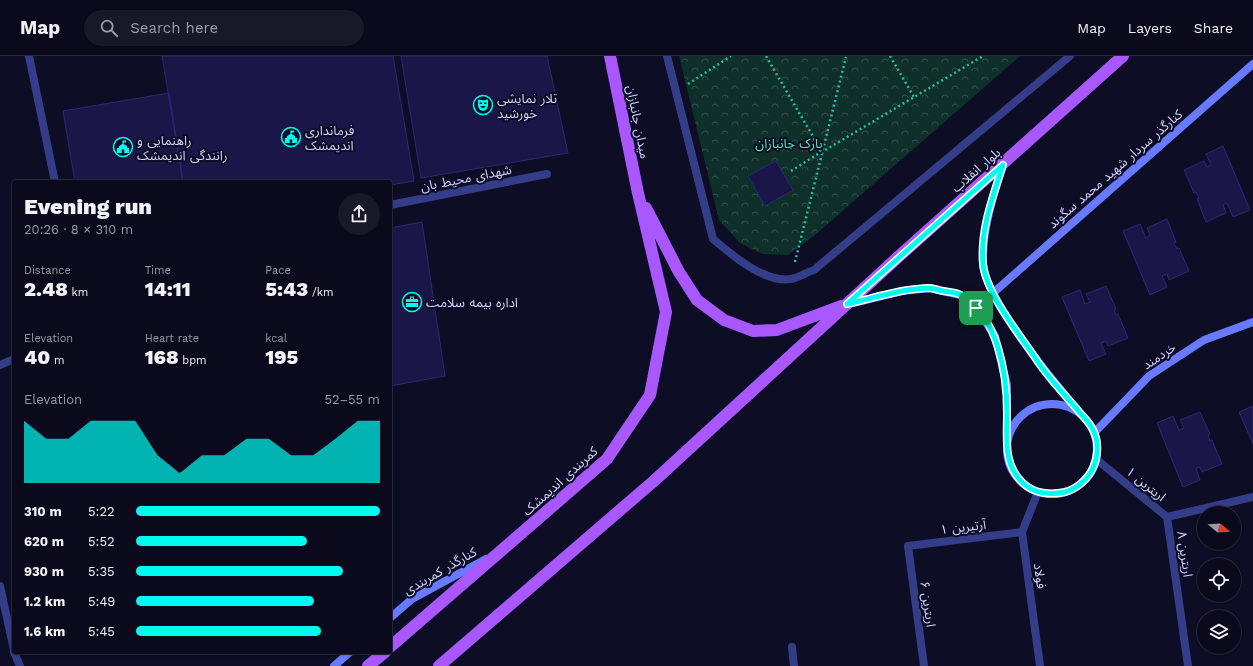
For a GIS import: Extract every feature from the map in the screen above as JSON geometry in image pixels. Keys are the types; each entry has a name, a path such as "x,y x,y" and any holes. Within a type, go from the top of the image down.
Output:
{"main road":[{"name":"میدان جانبازان","path":"610,56 638,193"},
{"name":"بلوار انقلاب","path":"847,304 1123,56"},
{"path":"638,193 679,272 698,300 724,320 753,331 777,330 847,304"},
{"name":"کمربندی اندیمشک","path":"392,645 607,459 650,395 666,312 638,193"},
{"path":"439,666 655,480 847,304"},
{"path":"368,666 383,654"}],"street":[{"path":"30,56 55,180"},
{"path":"667,56 675,93 713,239 734,257 768,277 790,279 814,270 1070,56"},
{"name":"کنارگذر سردار شهید محمد سگوند","path":"976,308 1253,64"},
{"path":"847,304 902,291 930,288 960,295 976,308 995,336 1007,385 1007,458 1013,472 1024,484 1038,492 1053,494 1068,491 1082,483 1091,472 1096,460 1097,446 1095,432 1088,420 1042,368 993,293 983,265 984,235 990,204 1003,165"},
{"name":"شهدای محیط بان","path":"392,205 547,174"},
{"name":"خردمند","path":"1095,432 1149,376 1204,340 1253,322"},
{"path":"0,365 12,360"},
{"path":"1007,442 1012,427 1022,414 1036,406 1051,403 1065,405 1078,410"},
{"name":"اریترین ۱","path":"1096,460 1167,518 1253,497"},
{"name":"فولاد","path":"1038,492 1022,532 1040,666"},
{"name":"اریترین ۸","path":"1167,518 1188,666"},
{"name":"آرتیرین ۱","path":"908,546 1022,532"},
{"name":"اریترین ۶","path":"908,546 924,666"},
{"name":"کنارگذر کمربندی","path":"392,616 412,599 504,548"},
{"path":"0,586 12,642"},
{"path":"792,647 794,666"},
{"path":"15,654 20,666"},
{"path":"334,666 348,654"}],"path":[{"path":"675,93 731,56"},
{"path":"766,56 822,152"},
{"path":"790,279 846,56"},
{"path":"890,56 914,97"},
{"path":"791,171 984,56"}],"green space":[{"name":"پارک جانبازان","path":"679,56 1020,56 815,235 788,255 762,254 740,243 719,220"}],"building":[{"name":"فرمانداری اندیمشک","path":"162,56 393,56 414,181 392,185 392,180 183,180"},
{"name":"تلار نمایشی خورشید","path":"401,56 547,56 568,153 421,178"},
{"name":"راهنمایی و رانندگی اندیمشک","path":"169,93 183,180 75,180 63,111"},
{"path":"1223,146 1250,210 1233,217 1227,203 1223,205 1226,213 1206,222 1197,199 1199,198 1196,192 1194,193 1184,170 1204,161 1207,167 1211,165 1206,154"},
{"path":"776,161 793,190 765,206 748,176"},
{"path":"1167,219 1176,242 1174,243 1177,249 1179,248 1189,271 1169,280 1167,274 1162,276 1167,287 1150,295 1123,231 1140,224 1146,238 1150,235 1147,228"},
{"name":"اداره بیمه سلامت","path":"422,222 445,376 392,386 392,228"},
{"path":"1106,286 1116,309 1114,310 1116,315 1118,314 1128,338 1108,346 1106,341 1101,343 1106,354 1089,361 1062,297 1080,290 1085,304 1090,302 1086,294"},
{"path":"1253,406 1253,444 1239,412"},
{"path":"1200,412 1210,434 1208,435 1210,441 1212,440 1222,464 1202,472 1200,467 1196,468 1200,480 1183,487 1157,423 1173,416 1179,430 1184,428 1180,420"}],"place":[{"name":"تلار نمایشی خورشید","path":"483,105"},
{"name":"فرمانداری اندیمشک","path":"291,137"},
{"name":"راهنمایی و رانندگی اندیمشک","path":"123,147"},
{"name":"اداره بیمه سلامت","path":"412,302"}],"route":[{"path":"1003,165 990,204 984,235 983,265 993,293 1014,327 1042,368 1088,420 1095,432 1097,446 1096,460 1091,472 1082,483 1068,491 1053,494 1038,492 1024,484 1013,472 1007,458 1007,385 995,336 976,308 960,295 930,288 902,291 847,304 1003,165"}]}
